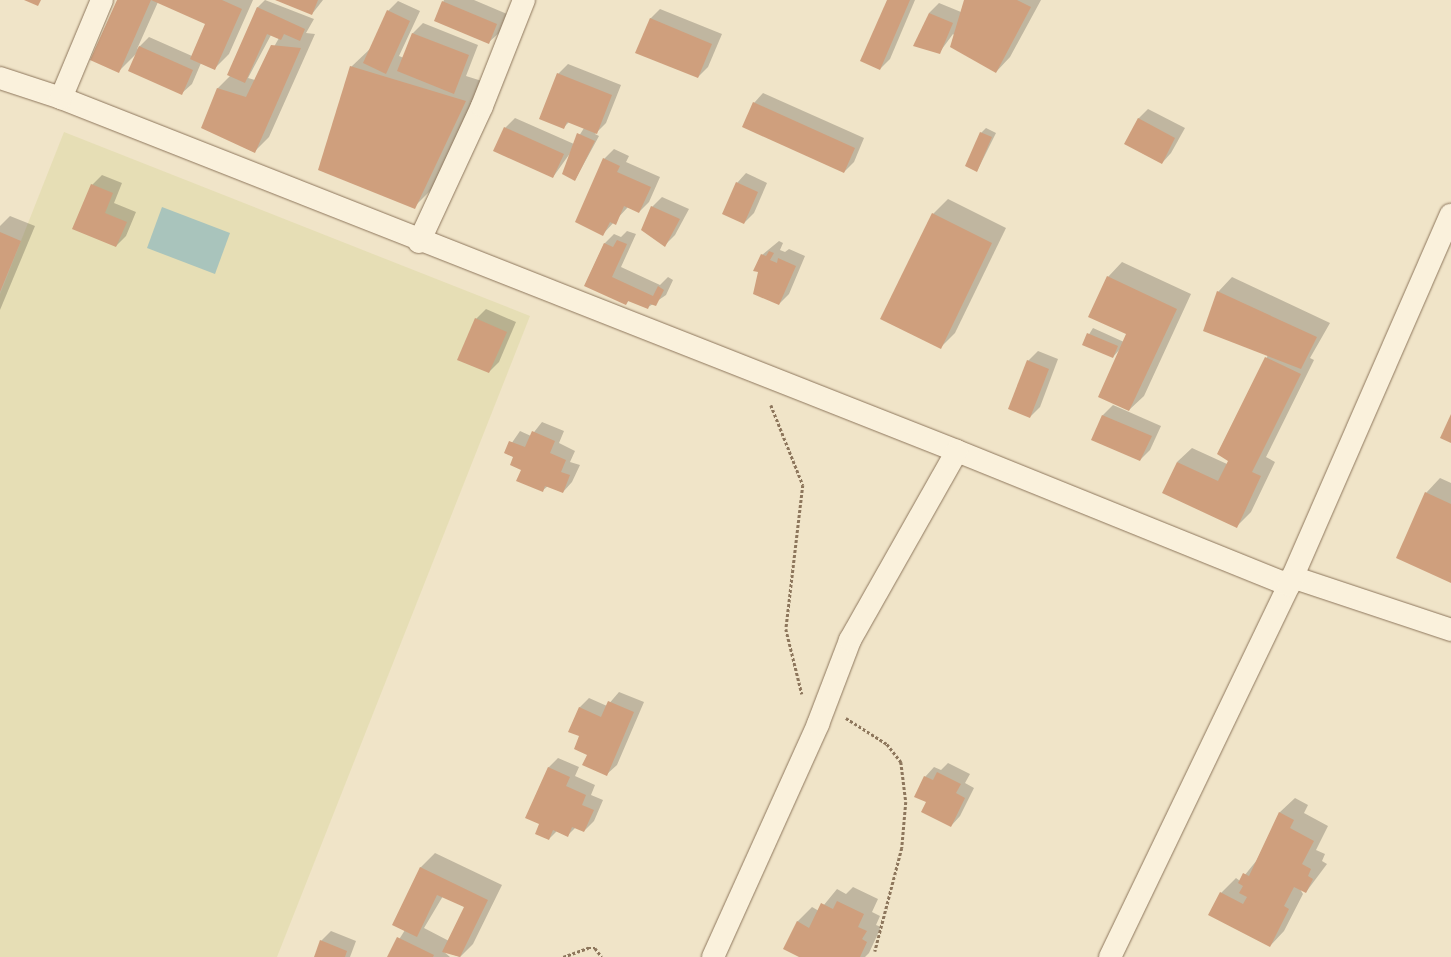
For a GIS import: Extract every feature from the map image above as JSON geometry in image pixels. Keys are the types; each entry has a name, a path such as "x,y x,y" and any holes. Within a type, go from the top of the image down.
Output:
{"street":[{"path":"60,98 102,0"},
{"path":"419,242 482,106 524,0"},
{"path":"0,78 60,98 419,242 1290,581 1451,630"},
{"path":"1110,957 1290,581 1451,215"},
{"path":"713,957 821,716 850,640 957,451"}],"path":[{"path":"760,374 803,485 786,629 797,684 821,716 869,729 887,744 901,762 906,802 902,848 875,952"},
{"path":"564,957 588,948 595,948 602,957"}],"shaded area":[{"path":"64,132 530,316 277,957 0,957 0,294"}],"water":[{"path":"162,207 230,233 215,274 147,248"}],"building":[{"path":"24,0 41,0 38,6"},
{"path":"117,0 151,0 119,73 90,60"},
{"path":"151,0 222,0 242,9 215,70 190,59 205,24"},
{"path":"275,0 318,0 312,15"},
{"path":"887,0 910,0 880,70 860,61"},
{"path":"964,0 1017,0 1031,7 996,73 950,47"},
{"path":"442,1 497,24 489,44 434,21"},
{"path":"257,7 305,29 300,41 284,34 281,40 267,34 245,83 227,75"},
{"path":"387,10 410,21 386,74 363,63"},
{"path":"929,13 953,23 940,54 913,46"},
{"path":"650,18 712,44 698,78 635,53"},
{"path":"412,33 469,55 454,94 397,71"},
{"path":"271,45 301,48 255,153 201,128 217,88 246,97"},
{"path":"139,46 193,70 182,95 128,71"},
{"path":"350,66 466,101 415,209 318,170"},
{"path":"557,73 612,95 597,134 567,122 564,129 539,119"},
{"path":"753,102 855,148 844,173 742,127"},
{"path":"1138,118 1175,138 1162,164 1124,144"},
{"path":"504,127 564,154 553,178 493,151"},
{"path":"980,132 992,137 977,172 965,166"},
{"path":"577,133 595,141 575,181 562,174"},
{"path":"603,158 620,166 617,172 651,187 639,213 624,206 616,225 610,222 603,236 575,222"},
{"path":"736,182 758,192 744,224 722,214"},
{"path":"91,184 113,193 105,213 127,222 116,247 72,229"},
{"path":"651,206 680,219 665,247 641,230"},
{"path":"932,213 992,243 941,349 880,319"},
{"path":"0,232 21,241 0,292"},
{"path":"617,240 627,244 612,277 653,296 658,286 664,290 656,306 650,304 648,309 628,301 626,305 584,286 604,243 613,247"},
{"path":"769,251 774,253 770,260 777,263 778,258 796,266 779,305 753,294 758,272 753,271 761,254 766,256"},
{"path":"1107,276 1177,309 1129,411 1098,397 1126,334 1088,317"},
{"path":"1217,291 1317,337 1301,369 1203,331"},
{"path":"475,318 507,332 489,373 457,360"},
{"path":"1087,333 1118,346 1113,358 1082,345"},
{"path":"1265,357 1301,374 1252,472 1261,476 1237,528 1162,493 1177,462 1218,481 1228,461 1217,454"},
{"path":"1027,360 1049,369 1030,418 1008,409"},
{"path":"1451,414 1451,443 1440,438"},
{"path":"1102,415 1152,436 1140,461 1091,440"},
{"path":"532,431 555,441 550,453 566,460 561,472 570,475 563,493 545,486 543,492 516,481 521,470 510,465 513,457 504,453 509,441 525,447"},
{"path":"1425,492 1451,504 1451,583 1396,558"},
{"path":"608,701 634,712 607,776 582,765 587,755 574,749 579,736 568,732 579,707 601,717"},
{"path":"548,767 570,777 566,786 586,795 582,805 594,810 584,832 572,827 568,837 553,830 549,840 535,834 539,824 525,818"},
{"path":"937,772 961,784 956,793 965,798 951,827 921,812 926,802 914,797 924,776 933,780"},
{"path":"1279,812 1294,820 1290,828 1314,841 1302,864 1311,869 1308,876 1313,879 1306,893 1294,887 1284,906 1289,909 1270,947 1208,915 1220,892 1243,904 1247,897 1239,893 1243,886 1238,883 1243,873 1249,876"},
{"path":"420,867 488,900 460,957 442,952 464,907 437,895 417,937 392,925"},
{"path":"837,901 864,914 858,927 867,931 862,939 867,942 860,957 799,957 783,949 797,921 809,928 821,903 833,909"},
{"path":"397,937 434,955 433,957 387,957"},
{"path":"320,940 347,951 345,957 314,957"}]}
